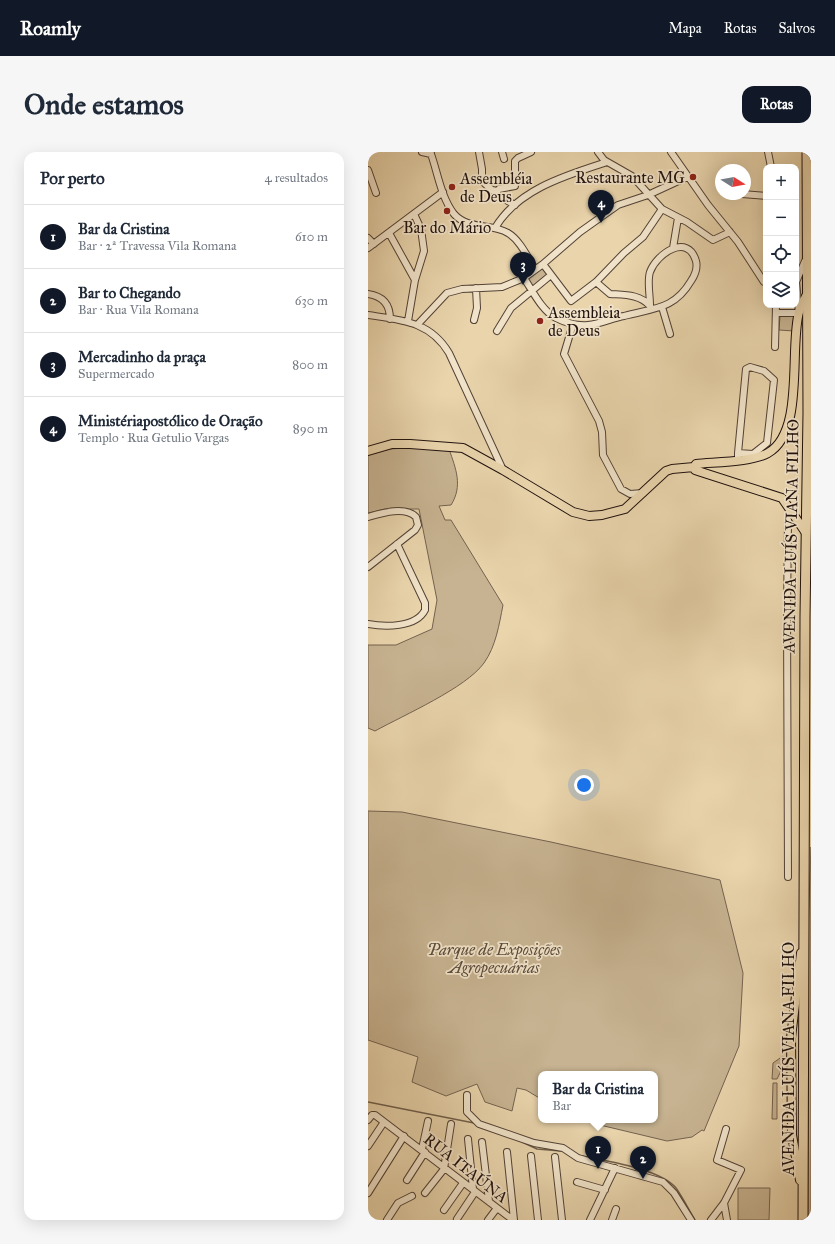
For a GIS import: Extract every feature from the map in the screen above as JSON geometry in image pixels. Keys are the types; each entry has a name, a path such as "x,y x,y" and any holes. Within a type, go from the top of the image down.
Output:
{"highway":[{"name":"AVENIDA LUÍS VIANA FILHO","path":"803,1220 806,533 808,413 806,296 807,152"}],"main road":[{"path":"368,451 392,444 420,443 452,446 468,450 573,512 584,515 602,514 622,510 643,494 660,475 666,471 694,467 696,464 738,456 758,457 767,453 776,446 786,432 790,412 799,312 806,296"},
{"path":"694,467 695,470 700,472 782,498 790,519 806,533"},
{"name":"AVENIDA LUÍS VIANA FILHO","path":"802,1197 792,1135 790,1038 804,920"}],"street":[{"path":"422,152 433,153 442,192 458,217 478,226 495,228 509,233 515,238 535,269"},
{"path":"479,152 482,169 482,181 492,190 497,191 499,189 515,186 515,161 518,158 532,152"},
{"path":"502,152 504,160"},
{"path":"598,152 607,162 628,172 662,209 713,240 730,232"},
{"path":"670,152 708,205 730,232 763,281"},
{"path":"768,152 770,164"},
{"path":"495,228 500,220 515,205 546,185 607,162"},
{"path":"368,170 376,193"},
{"path":"418,324 447,294 462,289 502,287 524,278 544,264 580,232 618,205 648,195 687,176"},
{"path":"497,191 497,194 515,205"},
{"path":"368,238 371,246 389,234 442,192"},
{"path":"751,195 763,196"},
{"path":"544,264 571,301 596,282 624,253 643,237 662,209"},
{"path":"408,321 415,280 424,250 420,230 414,214"},
{"path":"673,248 678,218"},
{"path":"389,234 415,280"},
{"path":"524,278 549,313 554,317 572,324 589,325 599,323 651,307 662,307 672,303 683,293 697,270 695,257 683,246 673,248 661,257 650,271 651,307"},
{"path":"799,272 806,260"},
{"path":"497,331 511,308 552,275"},
{"path":"596,282 610,294 631,295 651,307"},
{"path":"474,320 477,308 476,288"},
{"path":"368,294 379,296 387,304 390,312 390,319"},
{"path":"662,307 670,334"},
{"path":"775,347 776,308"},
{"path":"776,313 799,312 799,308"},
{"path":"368,315 418,324 446,348 503,470"},
{"path":"572,324 564,354 601,426 603,455 621,489 630,494 643,494"},
{"path":"750,367 764,371 774,380 767,443 754,454 738,456 746,369 750,367"},
{"path":"368,516 388,512 413,514 418,521 418,528 368,567"},
{"path":"788,877 787,614 790,519"},
{"path":"368,624 394,626 416,618 425,610 425,603 397,544"},
{"path":"467,1095 467,1112 479,1124 534,1143 567,1150 578,1158 658,1180 669,1186 691,1220"},
{"path":"368,1120 374,1115 384,1122 368,1146"},
{"path":"407,1180 423,1151 428,1121"},
{"name":"RUA ITAÚNA","path":"384,1122 404,1136 444,1169 514,1220"},
{"path":"425,1193 444,1169 451,1124"},
{"path":"710,1220 724,1203 741,1170 718,1160 726,1129"},
{"path":"368,1193 404,1136"},
{"path":"456,1219 474,1191 468,1139"},
{"path":"482,1142 489,1201"},
{"path":"507,1152 514,1220"},
{"path":"530,1156 538,1220"},
{"path":"555,1157 562,1220"},
{"path":"590,1220 615,1168"},
{"path":"577,1182 605,1190"},
{"path":"444,1210 464,1183"},
{"path":"387,1220 398,1203 412,1196"},
{"path":"724,1203 727,1220"},
{"path":"488,1220 497,1208"},
{"path":"612,1220 616,1209"}],"green space":[{"path":"543,266 549,275 533,286 527,277"},
{"path":"780,316 795,316 794,331 779,330"},
{"path":"421,447 449,449 456,470 457,491 451,505 439,506 445,520 451,520 503,605 491,650 484,663 475,672 463,682 434,700 375,731 368,728 368,645 396,645 432,629 437,600 419,509 385,509 368,513 368,455 390,449"},
{"name":"Parque de Exposições Agropecuárias","path":"368,811 402,812 551,842 720,880 743,973 739,1046 704,1131 702,1130 692,1137 667,1141 592,1123 658,1123 658,1071 538,1071 538,1097 526,1090 517,1088 512,1111 485,1102 477,1084 446,1096 412,1082 418,1057 368,1040"},
{"path":"811,847 811,1220 808,1220 808,933"},
{"path":"783,1056 782,1069 777,1079 772,1079 773,1063"},
{"path":"773,1083 777,1083 777,1119 772,1119"},
{"path":"738,1188 770,1188 769,1220 738,1220"}],"waterway":[{"path":"368,1102 474,1123"},
{"path":"522,1142 537,1149 561,1151"},
{"path":"578,1155 644,1170 668,1181 676,1188 695,1220"}],"place":[{"name":"Restaurante MG","path":"693,177"},
{"name":"Assembléia de Deus","path":"452,187"},
{"name":"Bar do Mário","path":"447,211"},
{"name":"Ministériapostólico de Oração","path":"601,223"},
{"name":"Mercadinho da praça","path":"523,285"},
{"name":"Assembleia de Deus","path":"540,321"},
{"name":"Bar da Cristina","path":"598,1169"},
{"name":"Bar to Chegando","path":"643,1179"}]}
